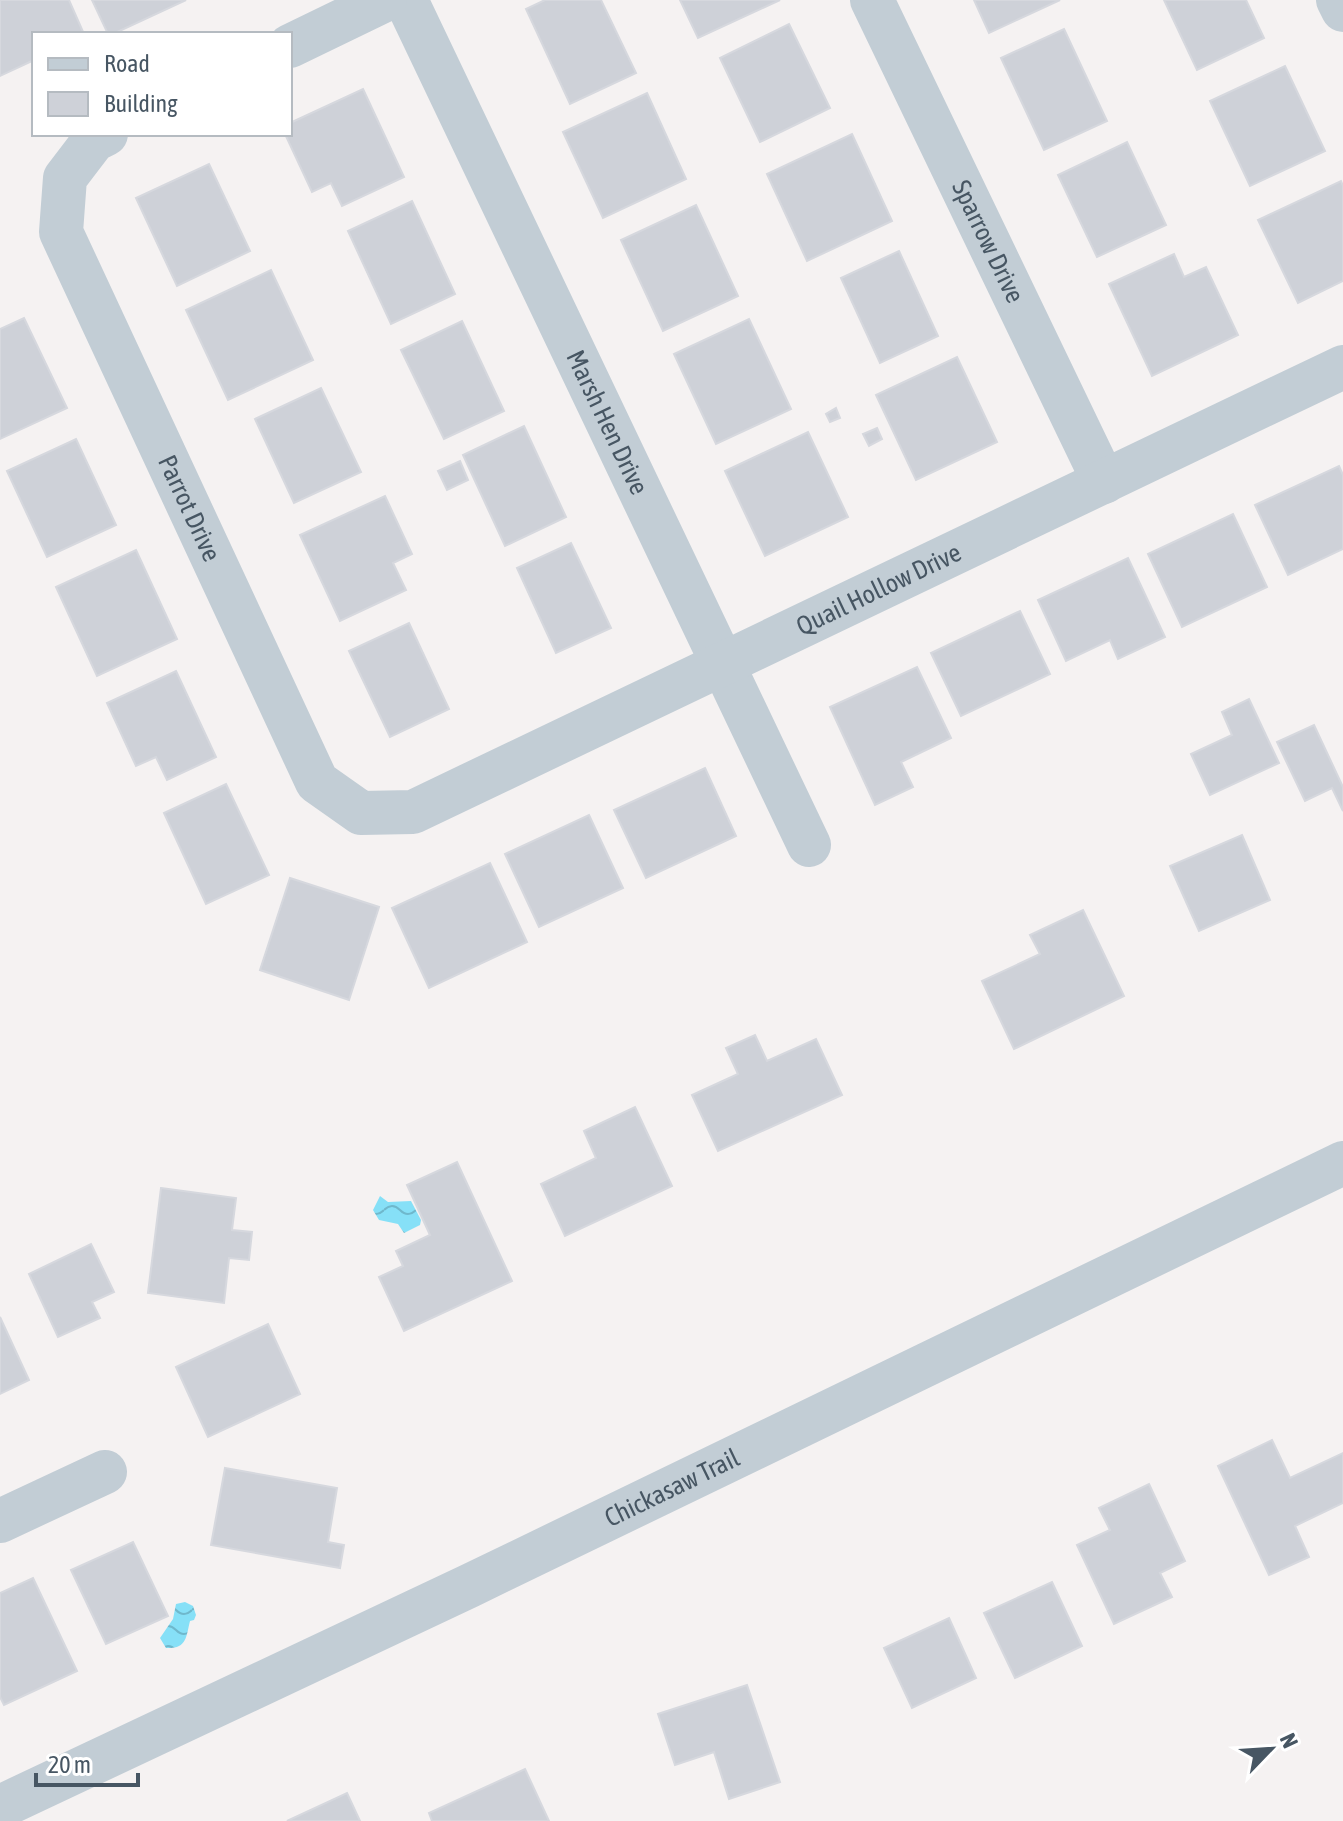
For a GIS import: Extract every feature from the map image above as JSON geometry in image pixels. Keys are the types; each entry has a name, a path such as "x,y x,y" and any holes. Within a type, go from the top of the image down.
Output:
{"street":[{"path":"292,45 385,0"},
{"name":"Marsh Hen Drive","path":"406,0 809,845"},
{"name":"Sparrow Drive","path":"872,0 1104,482"},
{"path":"1338,0 1343,10"},
{"name":"Parrot Drive","path":"100,137 65,178 61,232 317,782 361,813 413,812"},
{"name":"Quail Hollow Drive","path":"413,812 1343,367"},
{"name":"Chickasaw Trail","path":"0,1807 483,1580 1343,1163"},
{"path":"0,1521 105,1472"}],"water":[{"path":"380,1196 388,1202 411,1201 421,1220 420,1225 404,1233 398,1224 379,1220 373,1210"},
{"path":"185,1602 193,1606 194,1620 190,1621 182,1644 166,1648 160,1638 173,1619 176,1604"}],"building":[{"path":"0,0 69,0 83,32 32,32 32,61 0,76"},
{"path":"92,0 186,0 117,32 107,32"},
{"path":"545,0 601,0 636,73 570,104 526,9"},
{"path":"680,0 780,0 698,38"},
{"path":"974,0 1060,0 989,33"},
{"path":"1164,0 1246,0 1264,38 1197,70"},
{"path":"789,24 830,108 760,142 720,58"},
{"path":"1064,29 1107,121 1044,150 1001,58"},
{"path":"1285,66 1325,151 1250,186 1210,101"},
{"path":"363,89 404,177 342,206 331,183 312,192 286,136 292,136 292,122"},
{"path":"647,93 686,179 603,218 563,132"},
{"path":"852,134 892,221 807,261 767,174"},
{"path":"1127,142 1166,225 1097,257 1058,175"},
{"path":"209,164 250,251 177,286 136,198"},
{"path":"1341,181 1343,281 1298,303 1258,220"},
{"path":"412,201 455,294 391,324 348,231"},
{"path":"696,205 738,296 663,331 621,240"},
{"path":"899,251 938,336 880,363 841,278"},
{"path":"1174,254 1184,277 1206,267 1238,335 1152,376 1109,284"},
{"path":"271,270 313,360 228,400 186,310"},
{"path":"24,318 67,408 0,439 0,329"},
{"path":"749,319 791,409 716,444 674,354"},
{"path":"462,321 504,411 444,439 401,350"},
{"path":"957,357 997,442 916,480 876,395"},
{"path":"321,388 361,472 294,503 255,419"},
{"path":"836,408 840,418 830,422 826,414"},
{"path":"524,426 566,517 505,546 463,455"},
{"path":"877,428 882,439 869,446 863,434"},
{"path":"808,432 848,517 765,556 725,471"},
{"path":"76,439 116,525 47,557 7,471"},
{"path":"460,461 468,480 447,490 438,471"},
{"path":"1339,466 1343,475 1343,549 1288,575 1255,505"},
{"path":"385,496 412,554 393,563 406,590 340,621 300,535"},
{"path":"1233,514 1267,587 1182,627 1148,554"},
{"path":"571,543 611,628 556,653 517,568"},
{"path":"136,550 177,639 97,676 56,587"},
{"path":"1128,558 1165,637 1118,659 1110,640 1066,661 1038,600"},
{"path":"1020,611 1050,674 961,716 931,653"},
{"path":"409,623 449,709 390,737 349,651"},
{"path":"917,667 951,738 901,762 913,787 875,805 830,707"},
{"path":"176,671 216,757 167,780 156,757 136,766 107,703"},
{"path":"1249,699 1279,763 1210,795 1191,754 1232,735 1222,712"},
{"path":"1314,725 1343,787 1343,811 1332,788 1305,801 1277,742"},
{"path":"705,768 736,836 646,878 614,810"},
{"path":"226,784 269,875 206,904 164,813"},
{"path":"589,815 623,888 539,927 505,854"},
{"path":"1242,835 1270,900 1199,931 1170,866"},
{"path":"490,863 527,942 429,988 392,908"},
{"path":"290,878 379,907 349,1000 260,970"},
{"path":"1083,910 1124,996 1014,1049 982,981 1040,954 1030,935"},
{"path":"755,1035 767,1061 816,1039 842,1095 718,1151 692,1095 738,1074 726,1048"},
{"path":"635,1107 672,1186 565,1236 541,1184 596,1158 584,1131"},
{"path":"457,1162 512,1281 404,1331 379,1277 403,1266 396,1251 430,1235 407,1185"},
{"path":"161,1188 236,1198 232,1230 252,1232 249,1260 229,1258 224,1303 148,1293"},
{"path":"91,1244 114,1292 92,1302 100,1318 58,1337 29,1274"},
{"path":"0,1317 29,1380 0,1394"},
{"path":"268,1324 300,1394 208,1437 176,1367"},
{"path":"1272,1440 1290,1478 1343,1453 1343,1503 1295,1526 1309,1557 1269,1575 1218,1466"},
{"path":"225,1468 337,1488 328,1542 344,1545 340,1568 211,1545"},
{"path":"1149,1484 1185,1561 1160,1573 1172,1597 1114,1624 1077,1545 1110,1530 1099,1508"},
{"path":"133,1542 168,1616 106,1644 71,1570"},
{"path":"33,1578 77,1671 4,1705 0,1697 0,1593"},
{"path":"1052,1582 1082,1646 1015,1678 984,1613"},
{"path":"949,1618 976,1678 912,1708 884,1648"},
{"path":"747,1685 780,1782 729,1799 714,1752 675,1765 658,1714"},
{"path":"525,1769 549,1821 432,1821 429,1813"},
{"path":"347,1793 360,1821 287,1821"}]}
